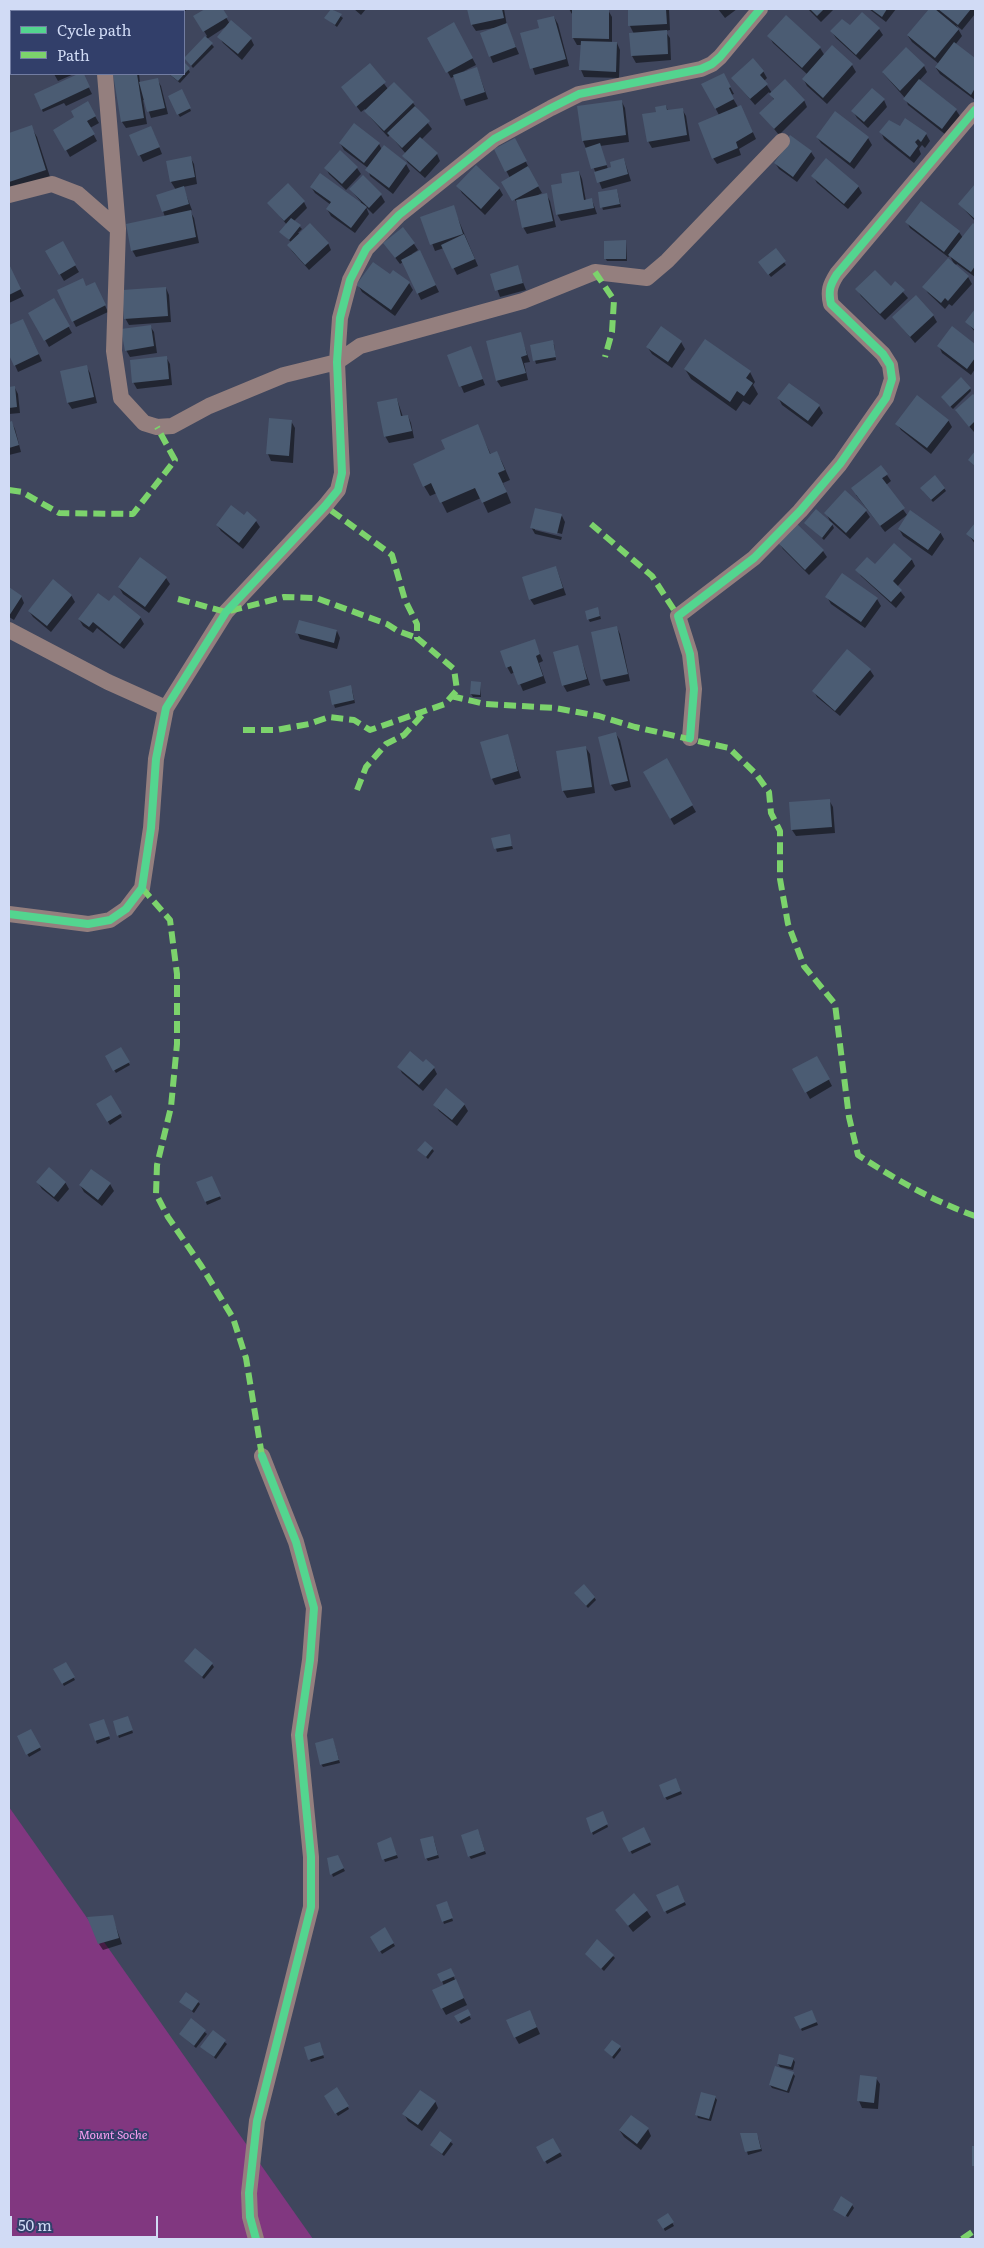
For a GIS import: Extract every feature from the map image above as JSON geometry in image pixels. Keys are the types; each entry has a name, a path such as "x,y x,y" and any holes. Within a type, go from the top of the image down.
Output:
{"street":[{"path":"9,914 88,924 110,920 126,909 142,888 151,828 156,758 166,708 226,612 326,506 338,490 342,473 337,362 340,318 350,280 366,250 399,215 494,139 579,94 701,70 712,64 760,9"},
{"path":"105,75 118,229 114,342 117,372 121,398 144,423 157,427 172,426 209,406 284,375 337,362 360,346 522,301 595,272 647,278 667,261 782,141"},
{"path":"690,738 694,690 690,654 678,616 754,558 800,512 840,464 886,398 892,379 890,365 883,354 831,304 828,294 830,286 837,274 975,110"},
{"path":"9,195 52,184 78,194 118,229"},
{"path":"9,630 108,682 166,708"},
{"path":"256,2239 250,2217 249,2193 257,2121 310,1907 311,1857 299,1735 310,1660 314,1608 296,1542 262,1456"}],"green space":[{"name":"Mount Soche","path":"9,1807 313,2239 9,2239"}],"building":[{"path":"121,9 144,10 122,10"},
{"path":"205,9 223,9 228,17 203,32 193,16"},
{"path":"331,9 342,14 335,25 324,18"},
{"path":"467,9 502,9 504,18 471,25"},
{"path":"572,9 609,9 609,39 572,38"},
{"path":"628,9 666,9 667,24 628,26"},
{"path":"810,9 824,9 817,16"},
{"path":"871,9 887,9 882,17"},
{"path":"929,9 935,9 959,29 935,58 907,35"},
{"path":"938,9 971,9 958,25"},
{"path":"862,12 880,28 856,55 830,31 842,19 850,25"},
{"path":"786,15 821,47 802,68 767,36"},
{"path":"554,16 566,59 530,69 520,33 539,28 537,20"},
{"path":"231,20 252,38 238,54 217,37"},
{"path":"454,22 473,58 446,73 427,38"},
{"path":"507,23 516,47 489,57 480,33"},
{"path":"667,30 668,54 631,56 629,33"},
{"path":"205,36 213,43 191,66 185,57"},
{"path":"581,41 617,42 616,72 579,70"},
{"path":"954,42 975,58 975,88 971,95 935,67"},
{"path":"832,45 853,64 823,98 802,79"},
{"path":"906,47 925,65 900,91 882,72"},
{"path":"753,58 764,71 760,75 768,84 750,99 731,78"},
{"path":"185,63 190,68 185,73"},
{"path":"370,63 386,82 356,107 341,87"},
{"path":"477,67 485,92 461,100 453,75"},
{"path":"724,73 731,87 729,88 734,99 715,109 701,84"},
{"path":"76,75 84,75 90,87 41,110 34,94"},
{"path":"113,75 137,75 144,118 121,122"},
{"path":"170,75 184,75 178,81"},
{"path":"158,78 165,108 147,112 139,82"},
{"path":"785,79 805,100 774,129 759,113 774,99 769,94"},
{"path":"919,79 957,109 942,129 903,99"},
{"path":"394,82 414,102 384,131 364,111"},
{"path":"872,88 885,99 864,122 851,111"},
{"path":"182,89 191,108 177,115 168,96"},
{"path":"622,100 626,135 582,141 577,106"},
{"path":"88,101 96,116 87,121 95,134 65,151 53,130 74,117 71,111"},
{"path":"666,105 667,110 683,108 687,135 647,142 642,114 656,112 655,107"},
{"path":"741,105 753,132 736,142 738,148 712,159 698,123"},
{"path":"415,106 430,121 402,148 387,133"},
{"path":"835,111 869,137 850,163 816,137"},
{"path":"905,118 927,133 921,142 918,139 915,142 918,146 910,157 879,132 889,120 900,126"},
{"path":"354,123 380,143 364,163 339,143"},
{"path":"32,125 46,170 9,182 9,133"},
{"path":"151,126 160,147 138,156 129,135"},
{"path":"790,135 812,151 793,177 774,163 787,145 784,143"},
{"path":"420,137 438,153 420,172 402,156"},
{"path":"515,138 527,161 505,172 494,149"},
{"path":"600,143 607,165 591,169 585,148"},
{"path":"384,145 407,163 389,188 365,170"},
{"path":"340,150 358,167 342,184 324,168"},
{"path":"191,156 195,177 170,182 166,161"},
{"path":"624,158 628,174 597,183 594,172 611,167 610,162"},
{"path":"826,158 859,186 844,204 811,176"},
{"path":"476,165 500,188 481,209 456,186"},
{"path":"528,166 539,186 512,201 501,182"},
{"path":"579,171 584,200 592,198 594,208 556,215 551,185 562,183 561,174"},
{"path":"320,173 367,207 351,228 326,209 331,202 310,187"},
{"path":"363,175 382,194 369,208 349,189"},
{"path":"288,183 305,201 284,221 267,203"},
{"path":"975,184 975,219 958,204"},
{"path":"184,186 189,204 162,212 156,195"},
{"path":"617,189 620,204 600,208 598,192"},
{"path":"547,193 553,221 522,228 516,200"},
{"path":"921,201 960,231 944,252 905,222"},
{"path":"454,205 463,234 430,245 420,217"},
{"path":"191,210 196,237 131,251 126,224"},
{"path":"291,218 301,225 289,240 279,232"},
{"path":"310,223 329,243 305,265 287,245"},
{"path":"973,223 975,225 975,266 971,272 948,255"},
{"path":"403,227 415,243 395,258 383,243"},
{"path":"464,234 475,259 452,269 441,245"},
{"path":"626,240 626,259 604,259 604,241"},
{"path":"63,241 76,265 59,275 45,251"},
{"path":"776,248 786,261 768,275 758,262"},
{"path":"420,250 436,285 417,294 401,260"},
{"path":"948,258 969,276 948,301 945,298 941,303 922,287"},
{"path":"373,262 390,274 393,270 410,282 391,310 356,285"},
{"path":"9,264 21,289 9,295"},
{"path":"518,265 523,283 495,291 490,274"},
{"path":"875,270 891,286 895,281 905,290 880,314 855,289"},
{"path":"83,278 86,286 95,282 106,305 72,322 57,290"},
{"path":"166,287 168,316 124,319 122,290"},
{"path":"916,295 934,315 910,337 892,317"},
{"path":"54,298 70,326 44,341 28,313"},
{"path":"975,309 975,330 965,322"},
{"path":"23,319 39,354 14,366 9,355 9,325"},
{"path":"151,325 154,346 125,351 121,329"},
{"path":"661,326 682,341 668,362 646,347"},
{"path":"952,326 975,344 975,358 967,369 937,346"},
{"path":"521,332 527,355 521,357 526,373 496,381 486,341"},
{"path":"705,339 751,371 746,378 753,383 744,396 737,391 730,402 684,369"},
{"path":"553,340 556,357 533,361 530,345"},
{"path":"471,346 483,379 459,387 447,355"},
{"path":"167,356 169,379 132,383 130,360"},
{"path":"87,365 94,397 67,403 60,371"},
{"path":"961,377 971,388 950,407 941,397"},
{"path":"789,383 820,405 808,421 777,398"},
{"path":"15,386 17,407 9,408 9,387"},
{"path":"973,394 975,396 975,421 969,427 955,410"},
{"path":"917,395 949,420 927,448 895,424"},
{"path":"397,398 401,416 408,415 412,431 384,437 377,402"},
{"path":"269,418 292,420 289,456 266,454"},
{"path":"12,421 19,445 9,448 9,422"},
{"path":"478,424 490,454 497,451 505,470 498,473 507,492 482,503 475,488 440,503 431,483 423,487 413,464 445,449 441,440"},
{"path":"975,451 975,466 968,460"},
{"path":"881,465 888,474 882,478 905,508 880,526 851,488"},
{"path":"935,475 945,488 931,500 920,488"},
{"path":"845,490 867,510 846,533 824,513"},
{"path":"231,505 244,515 247,511 257,520 239,543 216,525"},
{"path":"535,508 562,514 557,534 530,528"},
{"path":"816,509 833,524 822,538 804,523"},
{"path":"910,510 941,532 928,550 898,529"},
{"path":"796,523 824,550 805,570 777,542"},
{"path":"975,523 975,541 966,534"},
{"path":"894,543 912,559 893,581 902,590 891,602 855,570 867,557 875,564"},
{"path":"140,557 167,577 145,607 118,587"},
{"path":"556,566 563,588 529,600 522,577"},
{"path":"842,573 878,598 861,622 825,597"},
{"path":"53,579 72,595 47,626 28,611"},
{"path":"9,587 22,596 9,616"},
{"path":"98,593 109,601 114,595 141,617 120,644 93,622 89,627 78,619"},
{"path":"598,607 600,616 587,620 585,611"},
{"path":"299,620 337,630 334,643 295,633"},
{"path":"617,626 628,674 601,680 591,632"},
{"path":"535,639 540,654 536,656 543,676 518,685 511,666 506,668 500,651"},
{"path":"578,645 587,679 562,686 553,652"},
{"path":"847,649 871,669 835,711 812,691"},
{"path":"471,681 481,682 480,695 470,694"},
{"path":"351,685 354,700 332,705 329,691"},
{"path":"616,732 628,781 610,785 598,737"},
{"path":"508,734 518,771 491,779 480,742"},
{"path":"586,746 592,787 562,791 556,751"},
{"path":"667,758 693,805 670,819 643,772"},
{"path":"830,799 832,827 791,830 789,802"},
{"path":"510,834 512,846 494,849 491,838"},
{"path":"121,1047 130,1062 113,1071 105,1056"},
{"path":"410,1051 423,1062 426,1059 435,1067 419,1085 397,1067"},
{"path":"817,1056 830,1079 805,1093 792,1069"},
{"path":"446,1088 465,1104 452,1120 433,1105"},
{"path":"111,1095 122,1113 107,1122 96,1104"},
{"path":"425,1141 433,1148 426,1157 417,1150"},
{"path":"49,1167 66,1182 54,1197 36,1182"},
{"path":"91,1169 111,1183 98,1200 79,1185"},
{"path":"212,1176 221,1196 205,1202 196,1182"},
{"path":"584,1584 595,1597 586,1606 574,1593"},
{"path":"195,1648 213,1663 202,1677 184,1661"},
{"path":"66,1662 75,1677 62,1684 53,1669"},
{"path":"128,1716 133,1730 117,1736 113,1721"},
{"path":"104,1719 110,1736 95,1741 89,1724"},
{"path":"31,1729 41,1747 26,1755 17,1736"},
{"path":"333,1738 339,1760 320,1765 315,1743"},
{"path":"676,1778 681,1791 664,1798 659,1785"},
{"path":"603,1811 608,1824 591,1833 586,1818"},
{"path":"644,1827 651,1842 629,1852 622,1838"},
{"path":"478,1829 485,1851 468,1857 461,1835"},
{"path":"433,1836 438,1855 425,1859 420,1839"},
{"path":"391,1837 397,1855 382,1860 377,1843"},
{"path":"338,1855 344,1868 330,1875 327,1858"},
{"path":"678,1885 685,1902 664,1912 656,1895"},
{"path":"634,1893 648,1910 628,1926 615,1910"},
{"path":"447,1901 453,1918 442,1922 436,1905"},
{"path":"113,1915 119,1938 98,1944 87,1917"},
{"path":"385,1927 394,1943 379,1952 370,1937"},
{"path":"597,1939 614,1955 601,1969 585,1954"},
{"path":"451,1968 455,1976 441,1982 437,1974"},
{"path":"456,1979 464,1998 441,2009 432,1990"},
{"path":"186,1992 199,2001 192,2011 179,2002"},
{"path":"468,2009 471,2015 458,2022 454,2016"},
{"path":"530,2010 537,2027 514,2038 506,2020"},
{"path":"812,2010 817,2022 800,2029 794,2017"},
{"path":"191,2018 206,2030 194,2046 179,2034"},
{"path":"213,2030 226,2040 214,2057 200,2047"},
{"path":"612,2040 621,2046 612,2057 604,2050"},
{"path":"320,2042 324,2055 308,2060 304,2047"},
{"path":"779,2054 794,2058 791,2067 777,2064"},
{"path":"775,2066 794,2072 787,2091 769,2085"},
{"path":"860,2075 877,2077 874,2103 857,2101"},
{"path":"337,2087 349,2106 335,2114 324,2096"},
{"path":"420,2090 436,2101 418,2125 402,2114"},
{"path":"701,2092 716,2096 709,2119 695,2115"},
{"path":"631,2115 649,2128 637,2144 619,2130"},
{"path":"440,2131 452,2140 442,2154 430,2145"},
{"path":"740,2133 757,2133 761,2149 745,2152"},
{"path":"553,2138 561,2152 544,2162 536,2147"},
{"path":"972,2146 975,2146 975,2166 972,2166"},
{"path":"841,2196 853,2204 845,2217 833,2210"},
{"path":"668,2213 674,2222 663,2229 657,2220"}],"marked path":[{"path":"595,272 614,300 612,332 605,357"},
{"path":"9,490 22,492 59,513 133,514 175,460 157,427"},
{"path":"243,730 276,730 309,724 329,717 354,720 370,730 445,704 457,690 454,669 417,638 417,624 405,600 392,555 325,506"},
{"path":"591,524 652,576 678,616"},
{"path":"178,599 226,612 284,597 316,598 387,624 398,631 417,638"},
{"path":"451,696 485,704 555,708 599,716 635,727 729,748 756,774 769,792 771,813 780,831 780,879 788,924 804,966 835,1004 849,1117 858,1155 915,1189 944,1204 975,1216"},
{"path":"357,790 366,767 386,744 404,735 425,712"},
{"path":"142,888 170,920 177,974 177,1044 171,1107 157,1165 156,1194 168,1217 202,1267 233,1318 246,1358 262,1456"},
{"path":"962,2239 975,2230"}],"cycle path":[{"path":"9,914 88,924 110,920 126,909 142,888 151,828 156,759 166,708 226,612 338,490 342,473 337,362 340,318 350,280 366,249 399,215 494,139 579,94 701,69 712,64 760,9"},
{"path":"690,738 694,689 690,654 678,616 754,558 800,511 840,464 886,398 892,379 890,365 883,354 831,304 831,285 837,274 975,110"},
{"path":"256,2239 250,2217 249,2193 257,2121 311,1907 311,1857 299,1735 310,1660 314,1608 296,1542 262,1456"}]}
